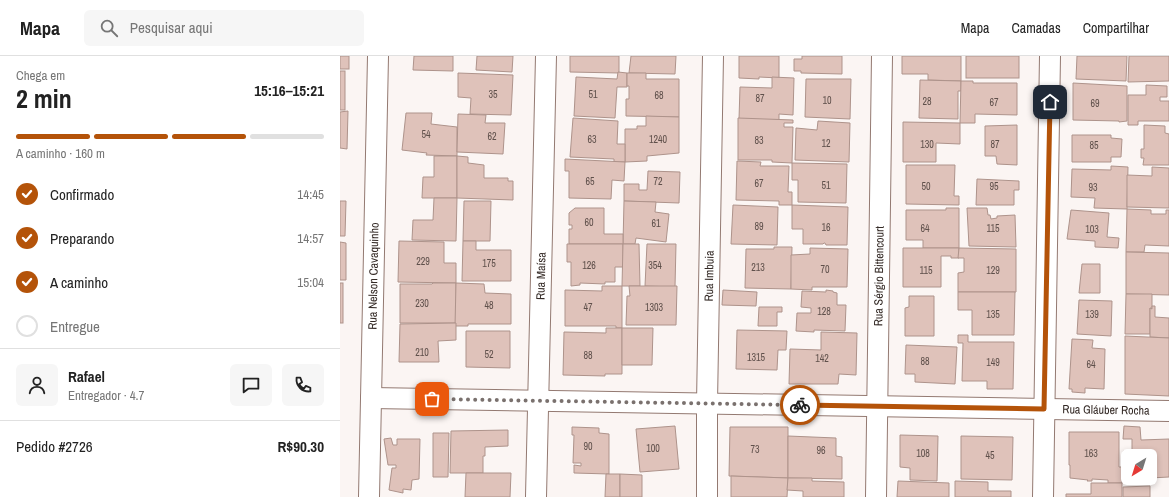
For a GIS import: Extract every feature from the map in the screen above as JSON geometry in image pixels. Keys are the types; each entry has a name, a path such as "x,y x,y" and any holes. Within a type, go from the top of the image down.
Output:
{"street":[{"name":"Rua Nelson Cavaquinho","path":"369,497 378,56"},
{"name":"Rua Maísa","path":"536,497 546,56"},
{"name":"Rua Imbuia","path":"707,497 706,403 713,56"},
{"name":"Rua Sérgio Bittencourt","path":"876,497 882,56"},
{"path":"1043,497 1050,56"},
{"name":"Rua Gláuber Rocha","path":"371,398 1169,411"}],"building":[{"path":"340,56 349,56 349,69 340,69"},
{"path":"414,56 453,56 453,71 413,70"},
{"path":"477,56 513,56 512,72 476,70"},
{"path":"570,56 619,56 619,73 570,72"},
{"path":"631,56 676,56 675,74 629,73"},
{"path":"739,56 779,56 779,78 739,78"},
{"path":"802,56 842,56 842,74 801,73 801,71 794,71 794,59 802,59"},
{"path":"902,56 961,56 961,81 928,80 928,74 902,74"},
{"path":"966,56 1019,56 1019,78 966,78"},
{"path":"1077,56 1127,56 1126,81 1076,79"},
{"path":"1129,56 1169,56 1169,81 1128,82"},
{"path":"340,71 345,71 345,110 340,110"},
{"path":"618,72 627,73 627,87 617,87 615,118 574,116 576,77 617,79"},
{"path":"458,73 513,75 511,115 470,114 471,98 458,97"},
{"path":"627,73 646,73 646,79 679,79 679,117 626,116 626,99 629,99"},
{"path":"772,77 794,78 793,115 779,114 779,120 739,119 740,87 772,88"},
{"path":"806,79 851,79 850,119 805,117"},
{"path":"920,80 961,81 961,91 958,91 958,119 919,118"},
{"path":"961,81 973,81 973,83 1017,83 1017,115 975,114 975,123 960,123"},
{"path":"1073,83 1127,86 1127,121 1073,120"},
{"path":"1146,85 1167,86 1167,97 1160,97 1160,101 1169,101 1169,121 1138,121 1138,125 1128,125 1128,95 1146,95"},
{"path":"348,111 347,149 340,148 340,112"},
{"path":"406,113 432,113 431,124 457,127 457,156 426,155 427,153 402,150"},
{"path":"458,114 486,115 485,123 505,123 503,154 457,152"},
{"path":"646,116 679,117 679,153 647,156 647,161 625,162 625,129 637,129 637,126 646,126"},
{"path":"573,118 618,121 617,144 625,144 625,162 614,162 614,159 570,157"},
{"path":"738,118 793,120 793,123 784,123 784,127 793,127 792,163 772,162 772,160 738,160"},
{"path":"818,121 850,123 849,162 795,160 796,128 817,130"},
{"path":"903,122 960,123 960,144 936,143 936,162 903,162"},
{"path":"1017,125 1017,165 997,164 996,156 985,156 985,126"},
{"path":"1144,125 1165,126 1165,133 1169,134 1169,165 1143,165 1144,158 1141,158 1141,149 1144,149"},
{"path":"1072,135 1111,135 1111,138 1122,139 1121,157 1111,157 1111,162 1072,162"},
{"path":"434,156 457,156 457,198 422,198 423,177 434,177"},
{"path":"457,156 468,157 468,163 484,165 484,178 508,178 508,181 513,181 513,200 457,198"},
{"path":"565,159 625,162 624,181 612,180 611,199 569,198 569,171 565,171"},
{"path":"737,161 761,162 760,166 789,166 788,192 792,192 792,205 779,205 779,201 736,200"},
{"path":"792,163 847,164 846,203 798,202 798,180 792,180"},
{"path":"906,165 955,165 954,196 959,196 959,205 906,204"},
{"path":"1111,166 1128,167 1127,209 1094,208 1095,198 1071,197 1072,169 1111,170"},
{"path":"1152,167 1169,168 1169,208 1127,207 1127,175 1152,176"},
{"path":"648,171 680,172 679,203 624,201 624,184 639,184 639,190 647,190"},
{"path":"977,179 1019,181 1019,190 1014,190 1014,205 976,205"},
{"path":"434,198 457,198 456,241 412,240 413,220 433,220"},
{"path":"340,201 346,201 345,236 340,236"},
{"path":"464,201 491,201 490,241 463,241"},
{"path":"624,201 656,202 655,212 669,214 666,242 636,238 635,244 623,244"},
{"path":"733,205 778,207 777,245 731,244"},
{"path":"792,205 848,207 847,245 826,245 825,243 803,244 803,229 792,229"},
{"path":"575,208 604,208 604,234 623,234 623,244 569,244 569,229 572,229 572,225 569,225 569,213"},
{"path":"946,208 959,208 959,248 923,248 923,240 906,240 906,210 946,210"},
{"path":"967,208 987,208 988,215 990,215 991,219 997,218 997,216 1015,215 1016,247 969,246"},
{"path":"1127,209 1151,210 1151,214 1166,214 1166,210 1169,210 1169,246 1145,245 1144,252 1126,252"},
{"path":"1071,210 1109,213 1107,237 1119,238 1118,248 1095,247 1095,241 1067,239"},
{"path":"399,241 444,242 444,263 456,263 456,283 398,282"},
{"path":"463,241 476,241 476,250 511,250 511,281 462,281"},
{"path":"340,242 346,243 346,280 340,280"},
{"path":"567,244 623,244 623,267 615,267 615,282 605,282 605,284 580,283 580,285 571,286 571,262 567,262"},
{"path":"623,244 639,244 640,286 622,286"},
{"path":"647,244 676,244 675,287 645,286"},
{"path":"774,247 792,247 791,289 745,288 746,249 774,249"},
{"path":"810,248 848,249 847,287 812,287 812,290 791,289 791,255 810,254"},
{"path":"903,248 959,248 959,258 941,256 941,287 903,287"},
{"path":"959,248 1016,249 1016,292 958,292 958,273 964,272 964,258 958,258"},
{"path":"1126,252 1169,253 1169,295 1126,294"},
{"path":"1082,264 1100,264 1100,293 1079,293"},
{"path":"340,283 343,283 343,323 340,323"},
{"path":"456,283 456,323 400,323 400,284"},
{"path":"456,283 484,284 485,293 511,294 511,324 468,324 468,326 455,326"},
{"path":"602,286 622,286 622,328 616,328 616,326 565,326 565,290 602,291"},
{"path":"629,286 677,286 676,325 626,325 627,296 630,296"},
{"path":"723,290 757,292 756,306 722,305"},
{"path":"826,290 837,293 837,305 846,305 845,331 796,331 797,313 811,313 811,308 801,307 802,291 826,292"},
{"path":"958,292 1015,292 1014,335 972,335 972,310 958,310"},
{"path":"1126,294 1152,294 1152,309 1150,308 1150,334 1125,334"},
{"path":"909,296 934,296 934,336 905,336 905,308 909,307"},
{"path":"1079,300 1112,301 1111,336 1077,334"},
{"path":"1152,306 1155,306 1155,317 1169,318 1169,338 1150,337 1150,308 1152,309"},
{"path":"759,307 782,307 782,312 777,312 777,326 758,326"},
{"path":"456,323 456,340 438,341 439,362 399,362 400,324"},
{"path":"606,328 622,328 622,374 605,374 605,376 563,375 564,332 606,333"},
{"path":"622,328 653,328 652,365 622,365"},
{"path":"737,330 787,331 786,350 778,350 777,370 736,369"},
{"path":"466,331 510,331 510,368 466,367"},
{"path":"821,332 857,333 856,375 839,374 838,384 789,384 790,349 821,350"},
{"path":"958,335 968,335 968,342 1014,342 1013,389 987,389 987,381 962,381 963,343 958,343"},
{"path":"1125,336 1169,338 1169,396 1125,394"},
{"path":"1072,339 1093,340 1092,348 1105,349 1104,389 1085,388 1085,393 1072,392 1072,389 1069,389"},
{"path":"906,345 957,347 955,384 915,382 915,374 905,374"},
{"path":"675,426 679,469 640,472 636,429"},
{"path":"1124,426 1140,427 1141,440 1169,439 1169,477 1157,478 1157,449 1132,449 1132,439 1123,439"},
{"path":"572,427 599,428 599,433 609,434 609,474 574,473 574,465 581,466 581,463 573,463 574,435 572,435"},
{"path":"730,427 788,427 788,478 729,476"},
{"path":"508,430 508,446 485,447 485,456 483,456 483,473 450,473 451,431"},
{"path":"1069,432 1119,432 1119,467 1121,467 1121,483 1108,483 1108,480 1092,479 1092,481 1087,481 1088,480 1070,478"},
{"path":"433,433 449,433 448,477 433,477"},
{"path":"900,435 938,436 937,481 910,480 910,468 900,467"},
{"path":"788,436 836,438 836,456 842,457 842,479 788,478"},
{"path":"961,436 1013,437 1012,480 961,479"},
{"path":"391,438 393,445 397,445 397,439 420,439 419,479 412,480 411,490 403,489 403,493 389,490 392,468 396,468 396,465 388,465 384,439"},
{"path":"466,473 511,473 510,497 465,497"},
{"path":"606,474 620,474 620,497 605,497"},
{"path":"620,474 642,475 642,497 620,497"},
{"path":"731,476 788,478 787,497 731,497"},
{"path":"788,478 812,478 812,481 844,482 844,497 803,497 803,491 787,490"},
{"path":"898,481 949,483 949,497 897,497"},
{"path":"955,481 988,482 988,491 1011,491 1011,497 955,497"},
{"path":"1091,483 1121,483 1122,485 1122,497 1066,497 1066,494 1091,494"},
{"path":"1150,486 1150,497 1123,497 1123,487"}],"way so far":[{"path":"432,399 800,405"}],"route":[{"path":"800,405 1044,409 1050,102"}]}
